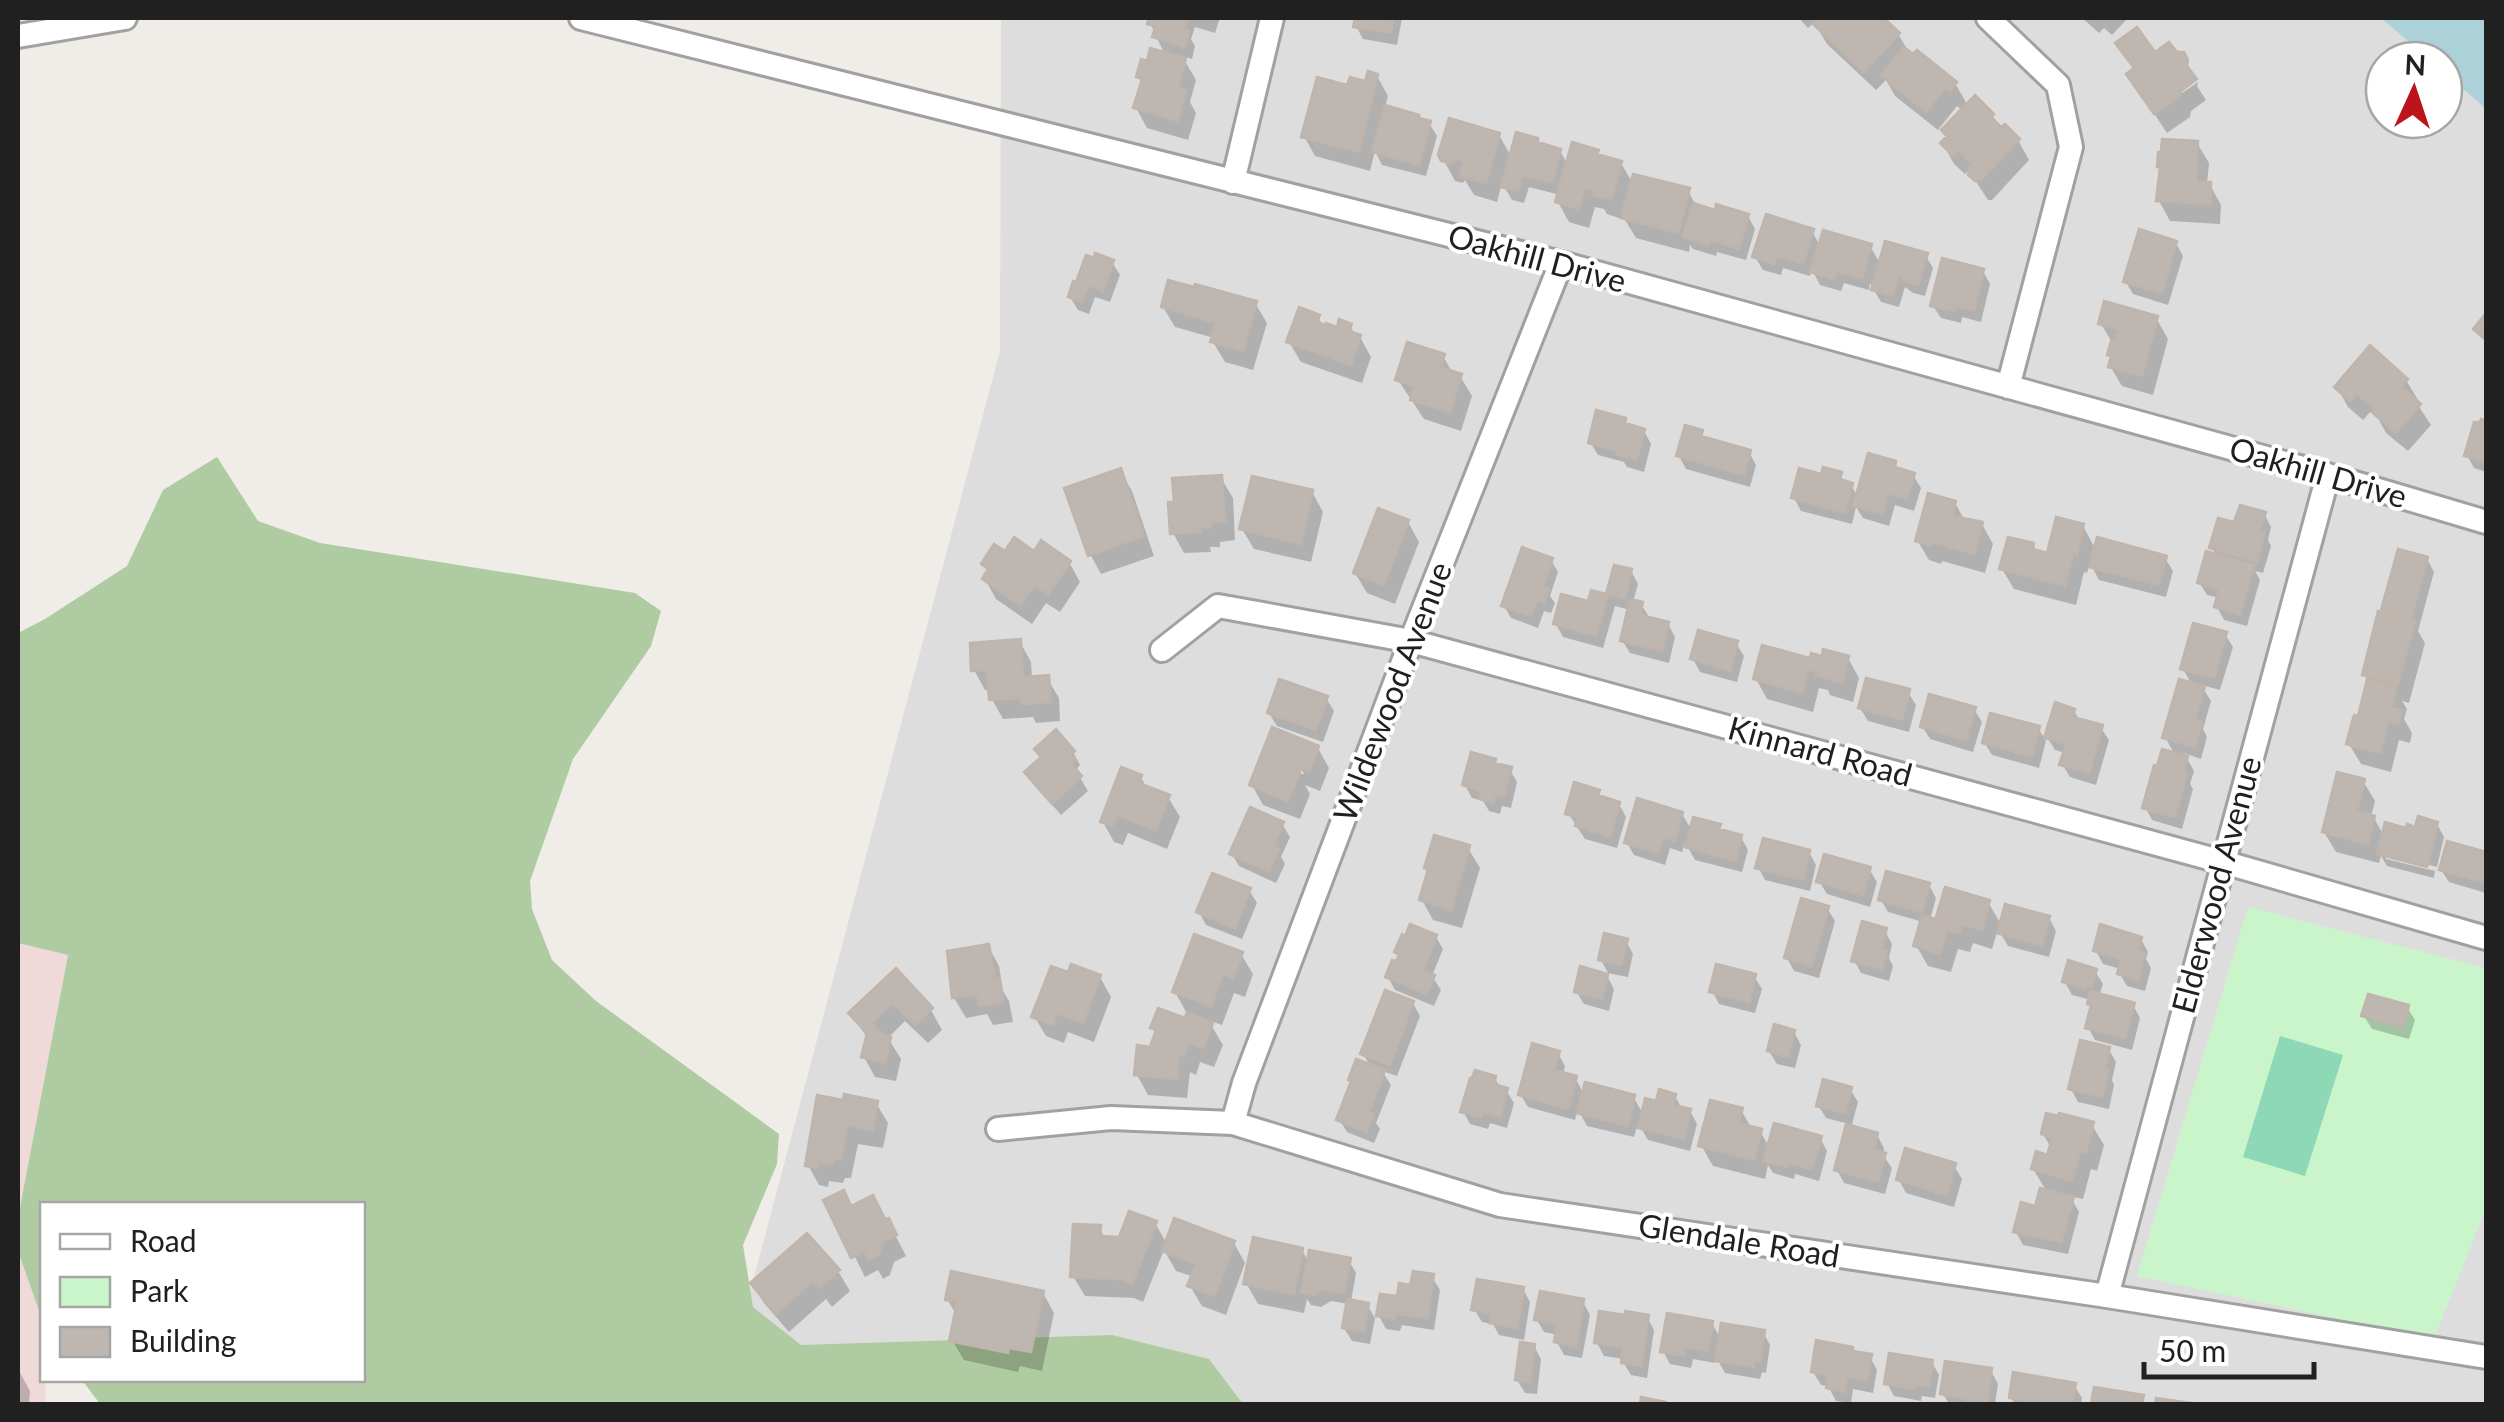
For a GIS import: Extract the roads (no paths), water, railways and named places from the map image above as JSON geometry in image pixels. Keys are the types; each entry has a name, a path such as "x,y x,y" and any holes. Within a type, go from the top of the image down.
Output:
{"street":[{"path":"18,36 126,18"},
{"name":"Oakhill Drive","path":"581,18 1560,264 2486,522"},
{"path":"1233,182 1272,18"},
{"path":"1988,18 2058,85 2071,147 2008,387"},
{"name":"Wildewood Avenue","path":"1233,1123 1244,1083 1411,641 1560,264"},
{"name":"Elderwood Avenue","path":"2107,1296 2328,475"},
{"name":"Kinnard Road","path":"1162,650 1218,606 1411,641 2486,938"},
{"name":"Glendale Road","path":"998,1129 1111,1118 1233,1123 1500,1204 2486,1358"}],"water":[{"path":"2381,18 2486,18 2486,109 2464,90 2464,40 2407,40"}]}
